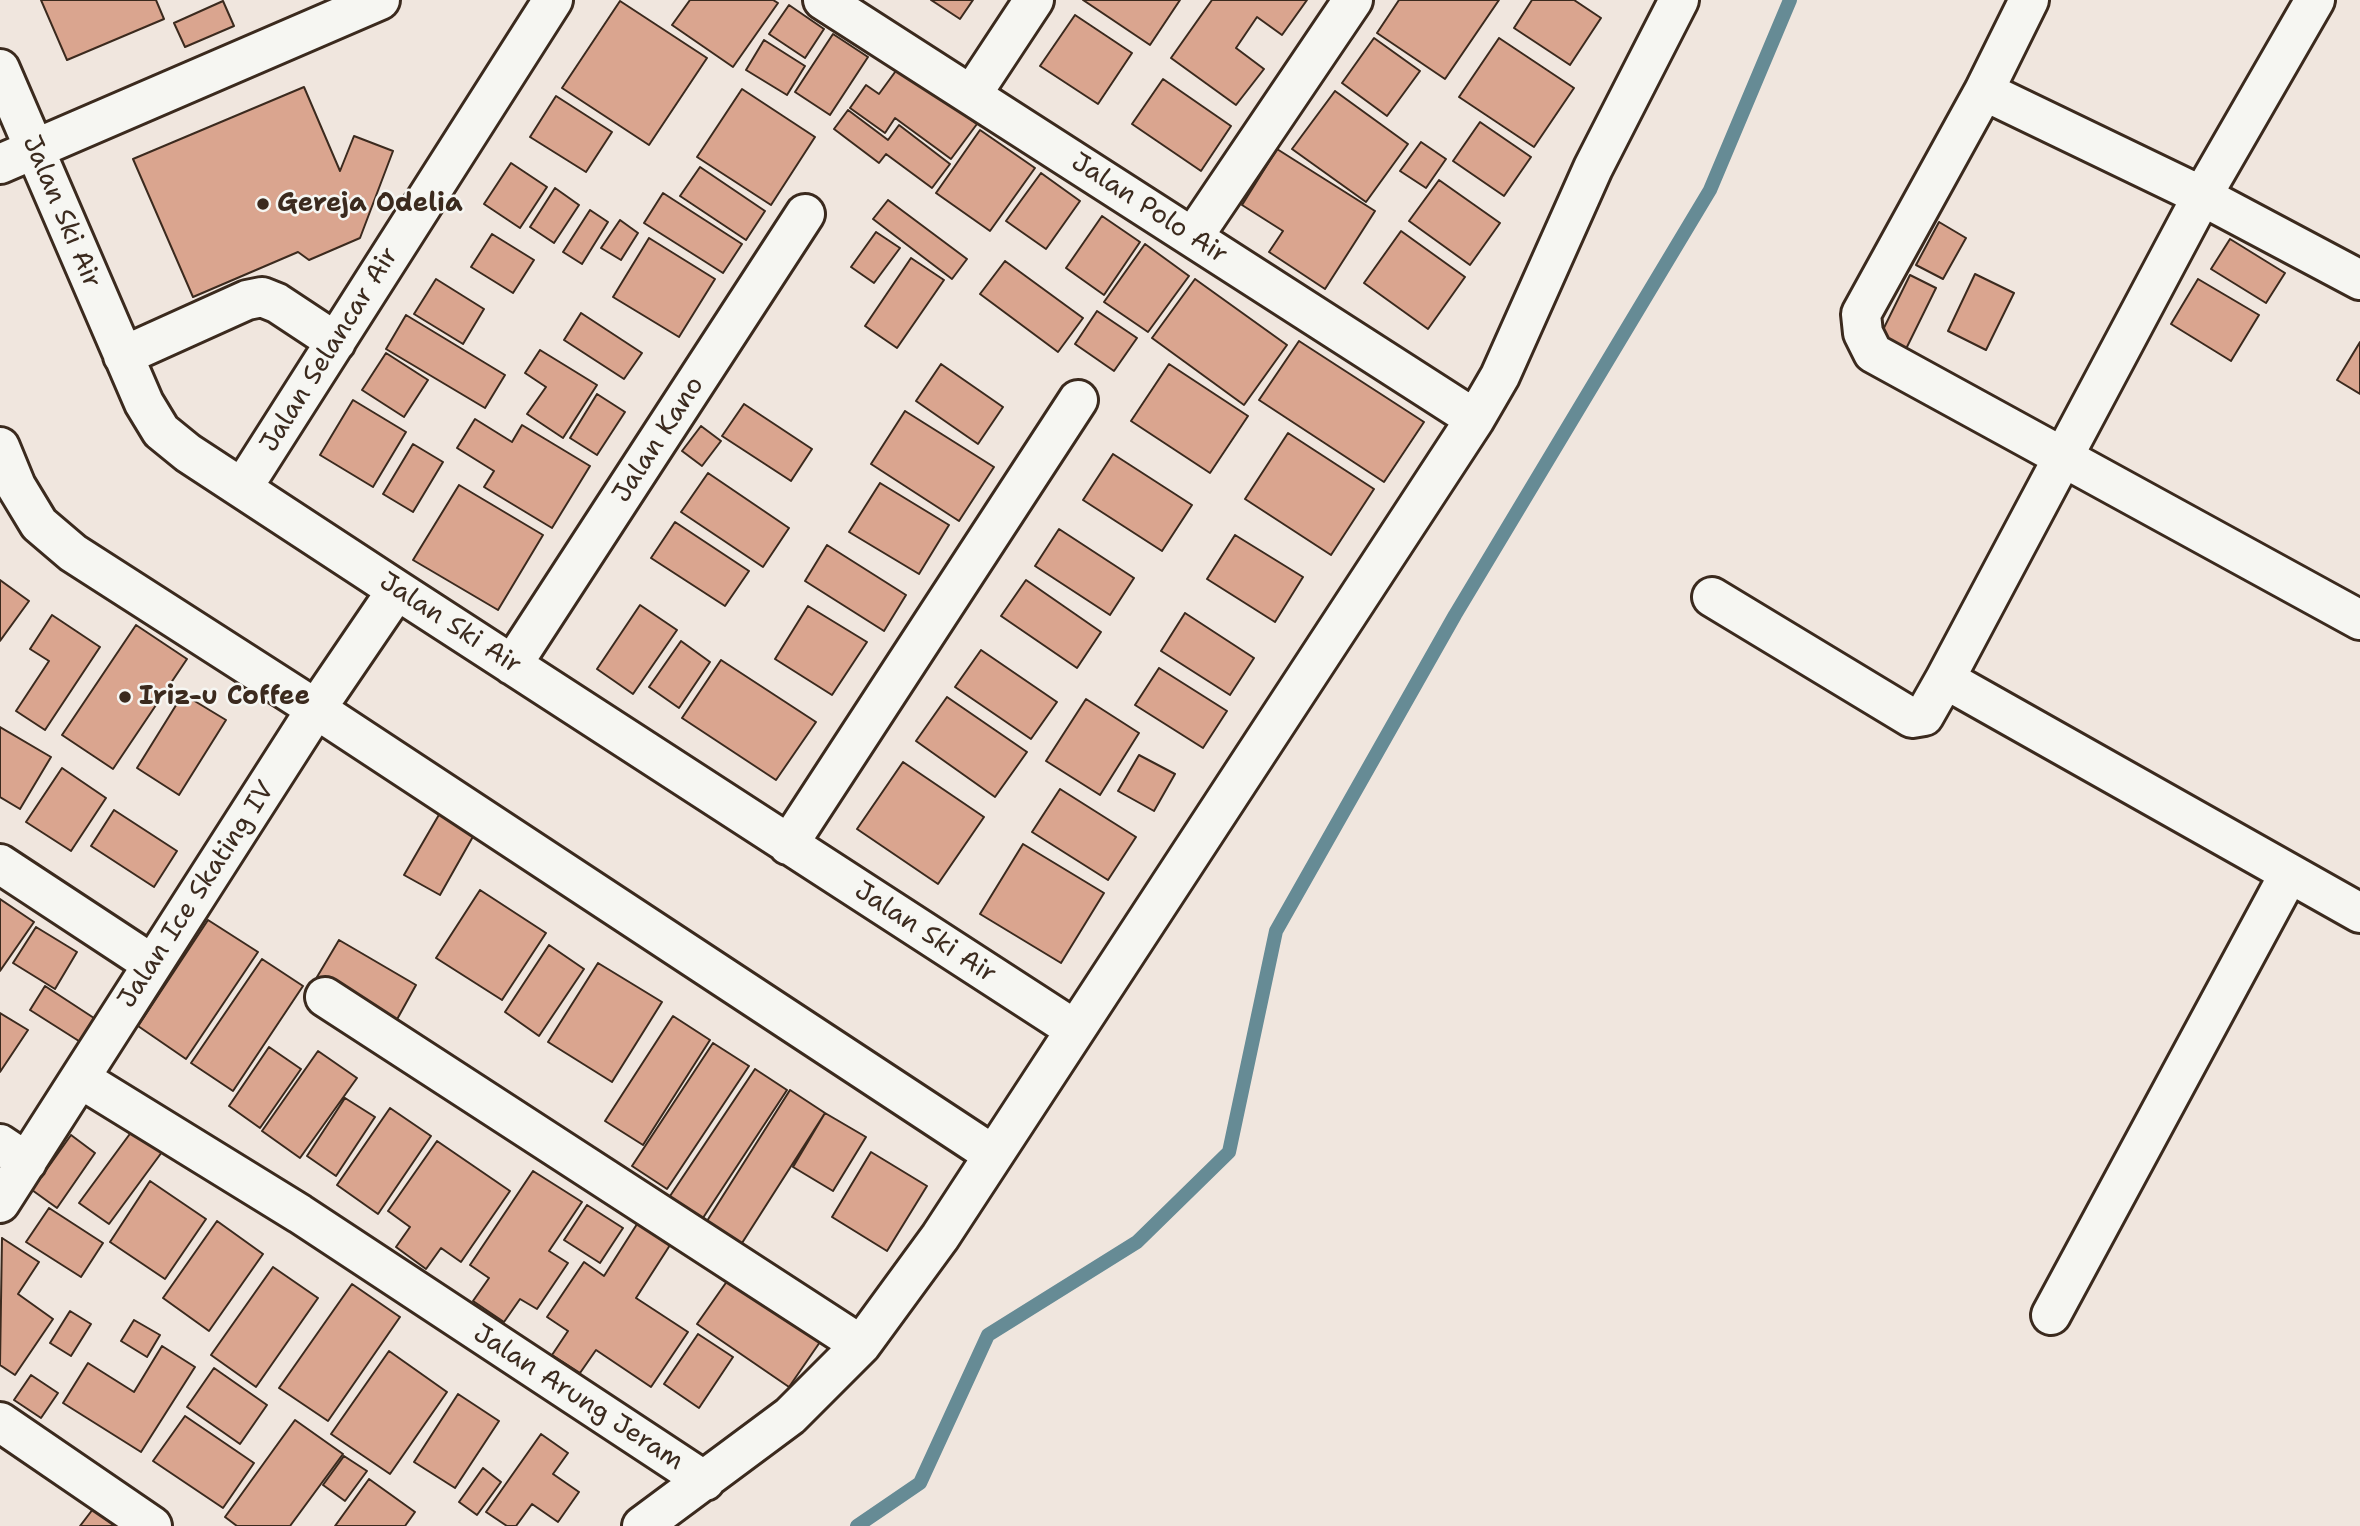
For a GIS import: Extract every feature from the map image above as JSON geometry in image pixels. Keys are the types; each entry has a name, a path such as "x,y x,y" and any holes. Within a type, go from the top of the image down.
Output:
{"street":[{"path":"17,157 380,0"},
{"name":"Jalan Selancar Air","path":"243,487 553,0"},
{"name":"Jalan Polo Air","path":"823,0 1475,419"},
{"path":"972,94 1034,0"},
{"path":"1193,237 1353,0"},
{"name":"Jalan Arung Jeram","path":"81,1079 300,1214 705,1481 790,1416 861,1345 940,1237 1475,419 1500,376 1593,168 1679,0"},
{"path":"2029,0 1984,91 1861,314 1863,333 1873,353 2360,620"},
{"path":"1712,597 1912,718 1924,716 2202,196 2315,0"},
{"name":"Jalan Ski Air","path":"0,69 17,157 161,431 397,590 1074,1029"},
{"path":"1984,91 2202,196 2360,280"},
{"name":"Jalan Kano","path":"512,665 805,214"},
{"path":"123,356 247,300 262,298 276,303 336,342"},
{"path":"788,845 1078,400"},
{"path":"0,447 16,486 39,524 73,553 316,709 992,1154"},
{"name":"Jalan Ice Skating IV","path":"0,1203 13,1153 81,1079 316,709 397,590"},
{"path":"1945,678 2360,914"},
{"path":"0,864 152,964"},
{"path":"2050,1315 2289,874"},
{"path":"325,997 861,1345"},
{"path":"0,1422 152,1526"},
{"path":"642,1526 705,1481"}],"building":[{"path":"41,0 156,0 164,19 67,60"},
{"path":"690,0 773,0 778,3 733,67 672,25"},
{"path":"931,0 973,0 960,19"},
{"path":"1083,0 1180,0 1150,45"},
{"path":"1212,0 1307,0 1282,35 1257,17 1236,48 1264,69 1236,105 1171,58"},
{"path":"1399,0 1499,0 1445,79 1377,33"},
{"path":"1532,0 1574,0 1601,18 1570,65 1514,28"},
{"path":"223,1 234,26 185,47 174,23"},
{"path":"620,1 707,58 649,145 562,88"},
{"path":"789,5 824,29 805,58 769,34"},
{"path":"1075,15 1132,53 1098,104 1040,66"},
{"path":"833,34 868,57 830,115 795,92"},
{"path":"1374,38 1420,71 1387,116 1342,83"},
{"path":"1499,38 1574,88 1534,147 1459,97"},
{"path":"764,40 805,66 787,95 746,70"},
{"path":"898,68 977,124 951,159 895,118 885,133 850,108 866,85 879,94"},
{"path":"1163,79 1231,126 1201,171 1132,124"},
{"name":"Gereja Odelia","path":"304,87 340,171 354,136 393,151 360,238 309,260 298,252 193,297 133,159"},
{"path":"742,89 815,137 771,205 697,157"},
{"path":"1335,91 1408,144 1366,202 1292,149"},
{"path":"556,96 612,132 586,172 530,137"},
{"path":"848,110 888,140 899,125 950,164 932,188 886,154 879,163 834,129"},
{"path":"1480,122 1531,157 1504,196 1453,161"},
{"path":"980,130 1035,168 990,231 936,193"},
{"path":"1421,142 1446,159 1426,188 1400,171"},
{"path":"1277,149 1375,211 1325,289 1269,252 1283,231 1242,205"},
{"path":"511,163 547,187 520,228 484,204"},
{"path":"700,167 765,211 746,240 680,196"},
{"path":"1041,173 1080,201 1046,249 1006,221"},
{"path":"1439,180 1500,223 1470,265 1409,221"},
{"path":"555,188 579,205 554,243 530,227"},
{"path":"663,193 742,244 723,273 644,223"},
{"path":"888,200 967,259 952,279 873,219"},
{"path":"590,210 608,222 582,264 563,252"},
{"path":"1102,216 1140,242 1104,295 1066,268"},
{"path":"620,220 638,233 621,260 601,248"},
{"path":"1939,222 1966,238 1943,279 1916,265"},
{"path":"1401,231 1465,277 1428,329 1364,283"},
{"path":"876,232 900,248 874,283 851,267"},
{"path":"492,234 534,260 513,293 471,267"},
{"path":"649,238 715,279 679,337 613,297"},
{"path":"2230,239 2285,273 2266,303 2211,269"},
{"path":"1145,244 1189,276 1148,332 1104,302"},
{"path":"911,258 944,280 897,348 865,326"},
{"path":"1005,261 1083,318 1058,352 980,294"},
{"path":"1975,274 2014,293 1986,350 1948,331"},
{"path":"1910,275 1936,288 1902,357 1876,344"},
{"path":"436,279 484,309 463,344 414,314"},
{"path":"1195,279 1287,345 1244,405 1152,338"},
{"path":"2198,279 2259,315 2231,361 2171,324"},
{"path":"1097,311 1137,338 1114,371 1075,344"},
{"path":"581,313 642,353 624,379 564,340"},
{"path":"406,315 505,375 485,408 386,349"},
{"path":"1299,341 1424,422 1384,482 1259,400"},
{"path":"2360,342 2360,394 2337,380"},
{"path":"540,350 597,385 563,438 527,414 546,387 525,373"},
{"path":"386,353 428,380 404,417 362,390"},
{"path":"941,364 1003,407 978,444 916,401"},
{"path":"1169,364 1248,416 1210,473 1131,421"},
{"path":"597,394 625,412 597,455 570,438"},
{"path":"353,400 406,432 373,487 320,455"},
{"path":"744,404 812,449 791,481 722,436"},
{"path":"905,411 994,467 959,521 871,464"},
{"path":"475,419 512,442 522,425 590,466 552,528 484,487 494,471 457,448"},
{"path":"701,426 721,441 702,466 682,451"},
{"path":"1288,433 1374,489 1331,555 1245,499"},
{"path":"413,444 443,462 413,512 383,494"},
{"path":"1113,454 1192,505 1162,551 1083,500"},
{"path":"708,473 789,528 763,567 681,512"},
{"path":"880,483 949,525 919,574 849,532"},
{"path":"459,485 543,535 498,610 413,560"},
{"path":"675,522 749,571 725,606 651,558"},
{"path":"1059,529 1134,578 1110,615 1035,566"},
{"path":"1235,535 1303,577 1275,622 1207,579"},
{"path":"827,545 906,595 884,631 805,581"},
{"path":"0,580 29,601 0,641"},
{"path":"1026,580 1101,632 1077,668 1001,616"},
{"path":"640,605 677,630 633,694 597,669"},
{"path":"808,606 867,642 832,695 775,659"},
{"path":"1185,613 1254,658 1230,695 1161,651"},
{"path":"52,615 100,647 45,730 16,711 49,661 30,649"},
{"name":"Iriz-u Coffee","path":"136,625 187,659 113,769 62,735"},
{"path":"681,641 710,662 679,708 649,687"},
{"path":"981,650 1057,702 1031,739 955,687"},
{"path":"721,660 816,722 776,780 682,718"},
{"path":"1159,668 1227,711 1203,748 1135,705"},
{"path":"183,694 226,720 179,795 137,768"},
{"path":"947,697 1027,752 995,797 916,741"},
{"path":"1086,699 1139,733 1100,795 1046,761"},
{"path":"0,727 51,757 20,809 0,797"},
{"path":"1139,755 1175,774 1154,811 1118,791"},
{"path":"903,762 984,817 938,884 857,829"},
{"path":"62,768 106,798 71,851 26,822"},
{"path":"1060,789 1136,837 1108,880 1032,832"},
{"path":"114,810 177,851 154,887 91,846"},
{"path":"440,813 475,833 440,895 404,875"},
{"path":"1023,844 1104,893 1061,963 980,914"},
{"path":"480,890 546,933 502,1000 436,958"},
{"path":"0,899 34,922 0,971"},
{"path":"208,920 258,952 186,1059 138,1026"},
{"path":"36,927 77,952 55,989 13,963"},
{"path":"339,940 416,985 395,1023 317,977"},
{"path":"549,945 584,969 539,1036 505,1012"},
{"path":"262,959 303,986 233,1091 191,1063"},
{"path":"598,963 662,1002 612,1082 548,1042"},
{"path":"45,986 97,1020 82,1043 30,1010"},
{"path":"0,1013 28,1030 0,1072"},
{"path":"673,1016 710,1040 643,1145 605,1121"},
{"path":"713,1043 749,1066 667,1189 632,1166"},
{"path":"269,1047 301,1069 260,1128 229,1106"},
{"path":"318,1051 357,1078 300,1158 262,1131"},
{"path":"755,1069 787,1090 697,1227 664,1205"},
{"path":"790,1090 825,1113 735,1254 700,1232"},
{"path":"345,1098 375,1117 336,1176 307,1156"},
{"path":"390,1108 431,1136 378,1214 337,1185"},
{"path":"825,1113 866,1137 833,1191 793,1167"},
{"path":"132,1131 162,1152 109,1224 79,1203"},
{"path":"71,1135 95,1153 57,1208 32,1190"},
{"path":"437,1141 510,1191 461,1262 441,1248 426,1269 396,1247 410,1227 388,1211"},
{"path":"871,1152 927,1186 887,1251 832,1217"},
{"path":"533,1171 582,1202 549,1251 568,1263 537,1309 520,1299 504,1322 473,1301 489,1278 470,1265"},
{"path":"150,1181 206,1219 165,1279 110,1242"},
{"path":"587,1205 623,1228 600,1263 564,1240"},
{"path":"49,1208 103,1243 81,1277 26,1242"},
{"path":"217,1221 263,1254 209,1331 163,1298"},
{"path":"639,1221 672,1242 636,1298 688,1332 651,1387 596,1350 580,1373 552,1355 568,1331 547,1317 584,1262 604,1276"},
{"path":"2,1238 39,1262 18,1294 53,1319 15,1375 0,1365"},
{"path":"273,1267 318,1298 256,1387 211,1355"},
{"path":"737,1267 829,1329 789,1387 697,1324"},
{"path":"352,1284 400,1317 328,1421 279,1388"},
{"path":"70,1311 91,1324 71,1356 50,1343"},
{"path":"134,1320 160,1335 147,1357 121,1341"},
{"path":"698,1334 733,1357 699,1408 664,1384"},
{"path":"162,1346 195,1367 141,1452 63,1403 88,1363 134,1392"},
{"path":"389,1351 447,1392 390,1474 331,1434"},
{"path":"214,1368 267,1405 240,1444 187,1407"},
{"path":"31,1375 58,1393 41,1418 14,1400"},
{"path":"458,1394 499,1421 455,1488 414,1462"},
{"path":"185,1416 254,1463 223,1508 153,1461"},
{"path":"295,1420 343,1454 290,1526 237,1526 225,1517"},
{"path":"541,1434 568,1453 553,1474 579,1492 558,1522 532,1504 516,1526 507,1526 486,1512"},
{"path":"344,1456 367,1471 345,1501 323,1485"},
{"path":"483,1468 501,1482 477,1515 459,1502"},
{"path":"369,1479 415,1512 405,1526 335,1526"},
{"path":"93,1509 115,1526 80,1526"}],"waterway":[{"path":"857,1526 920,1483 988,1335 1137,1242 1229,1152 1276,931 1455,615 1710,190 1790,0"}],"place":[{"name":"Gereja Odelia","path":"263,204"},
{"name":"Iriz-u Coffee","path":"125,697"}]}
